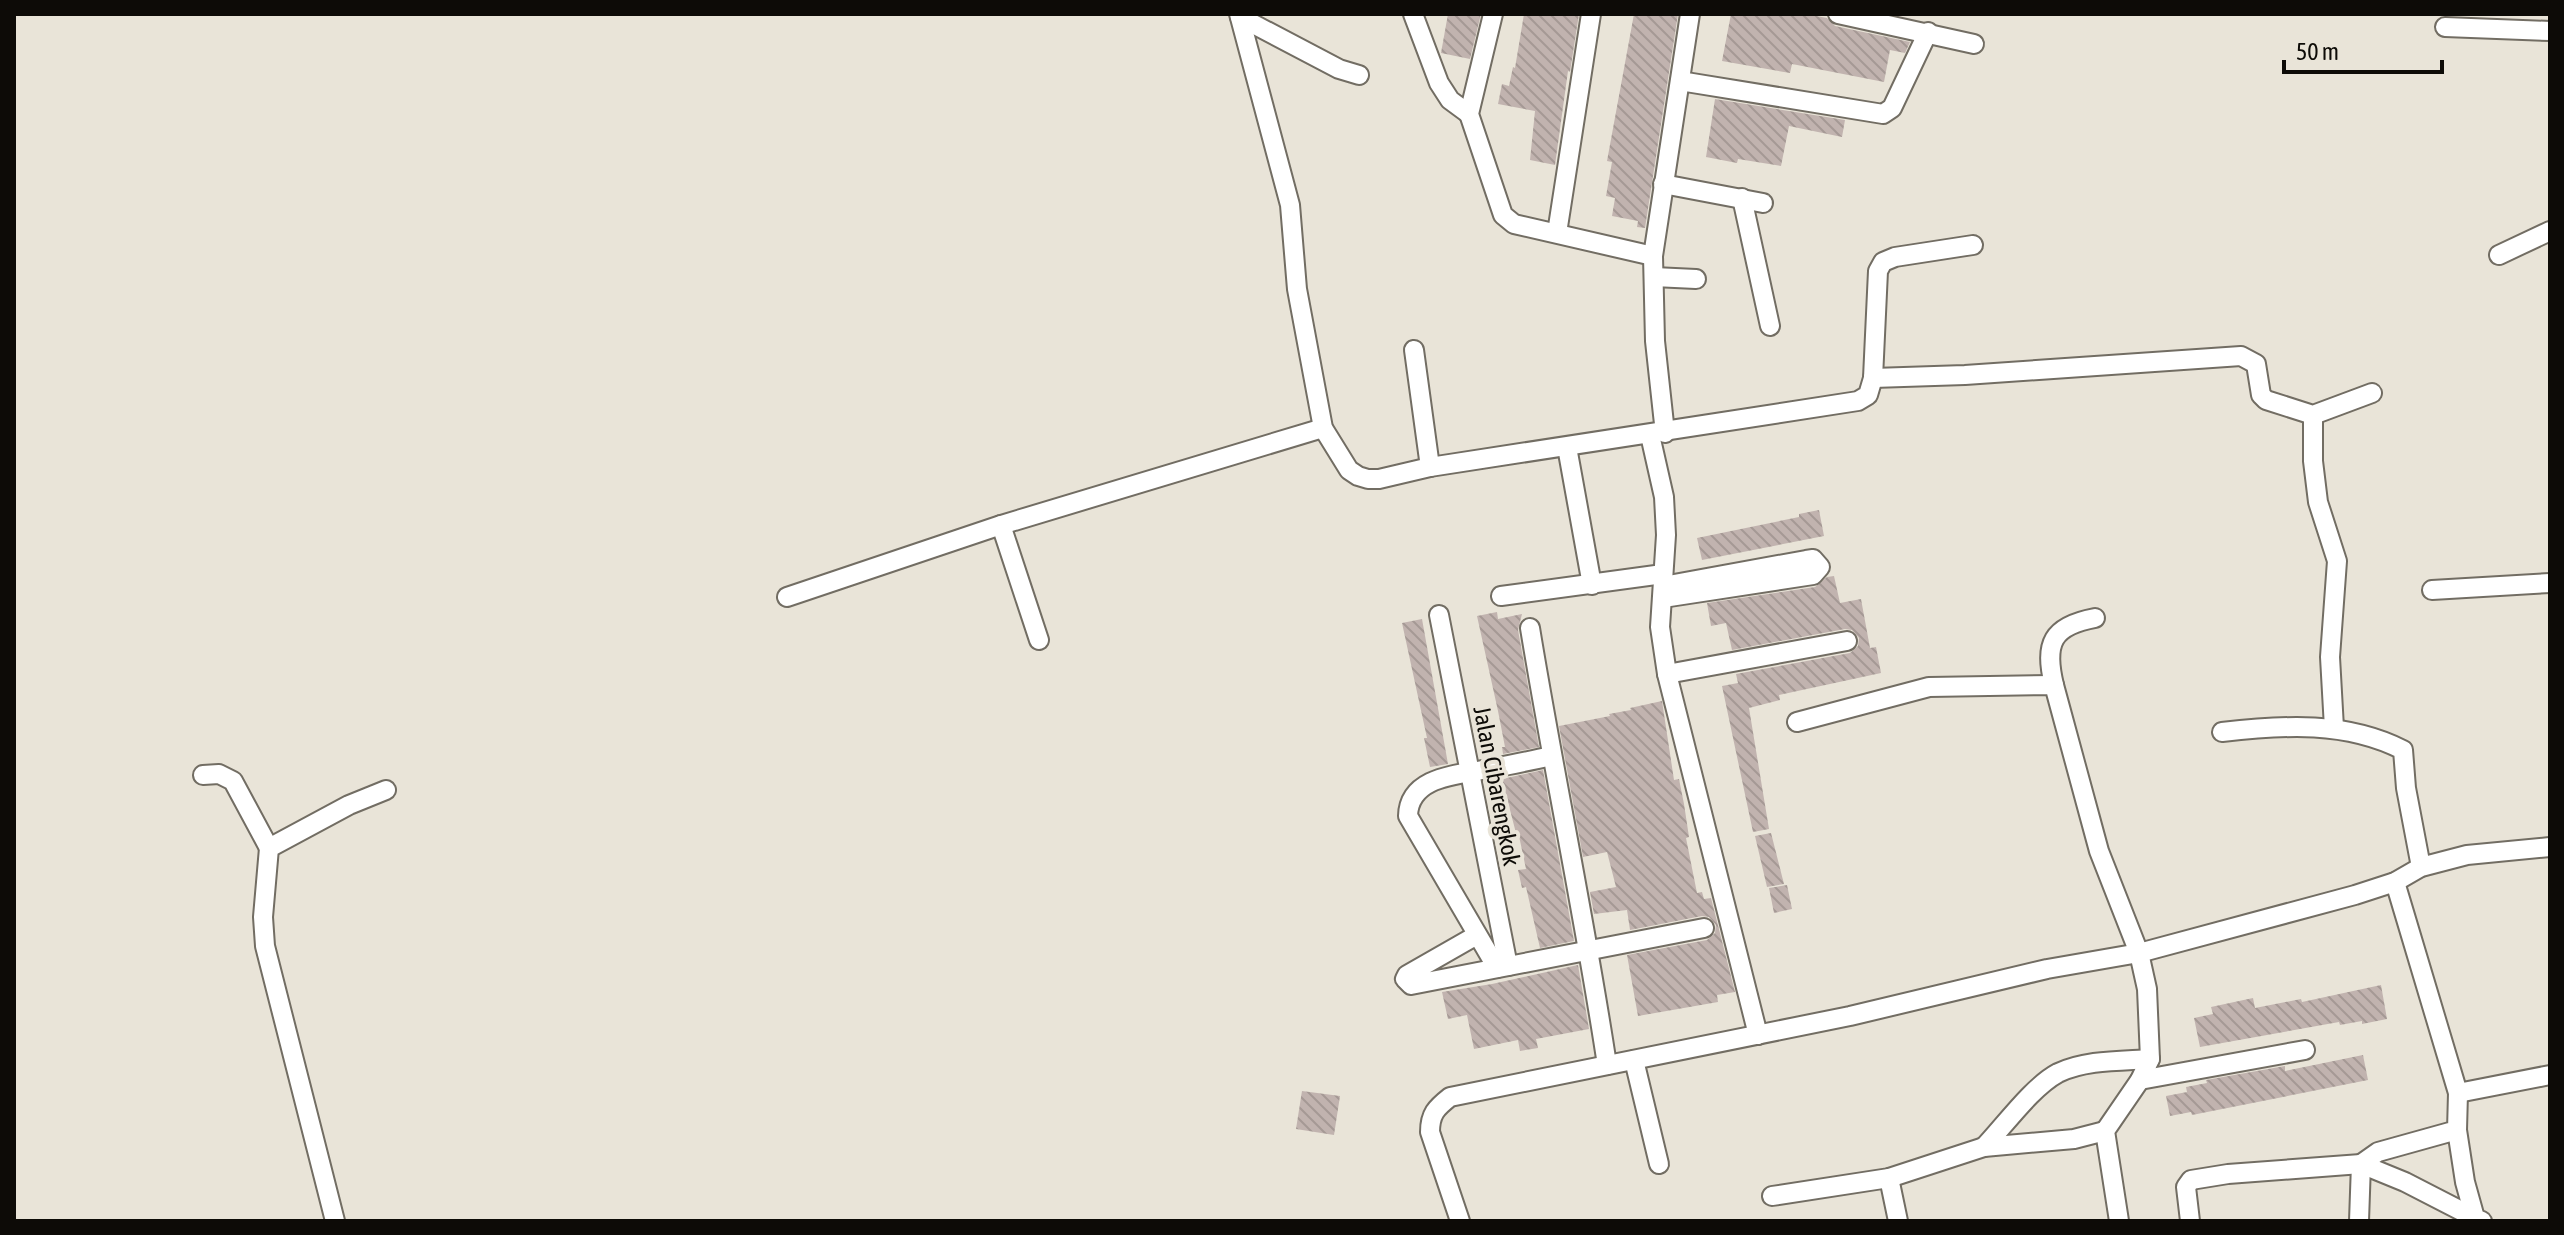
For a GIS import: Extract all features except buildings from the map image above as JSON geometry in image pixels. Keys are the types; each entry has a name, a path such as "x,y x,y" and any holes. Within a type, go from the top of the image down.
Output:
{"street":[{"path":"1413,14 1439,83 1450,100 1469,114"},
{"path":"1493,14 1469,114 1503,215 1508,221 1653,256"},
{"path":"1557,233 1591,14"},
{"path":"1690,14 1653,256 1658,434 1666,535 1660,627 1667,674 1758,1035"},
{"path":"1838,14 1974,44"},
{"path":"1240,15 1339,69 1359,75"},
{"path":"1240,15 1290,205 1297,289 1323,428 1349,470 1358,476 1379,479 1430,467 1858,401 1868,395 1873,378 1878,271 1883,262 1895,257 1973,245"},
{"path":"2445,27 2550,31"},
{"path":"1680,81 1883,114 1892,108 1928,32"},
{"path":"1663,184 1763,203"},
{"path":"1742,198 1770,326"},
{"path":"2499,255 2550,231"},
{"path":"1654,277 1696,279"},
{"path":"1414,350 1430,467"},
{"path":"1873,378 1965,375 2241,356 2250,358 2256,364 2261,395 2266,400 2313,415 2372,393"},
{"path":"2313,415 2313,461 2318,502 2337,561 2330,657 2334,728"},
{"path":"787,597 1001,525 1323,428"},
{"path":"1567,447 1592,585"},
{"path":"1001,525 1039,640"},
{"path":"1501,596 1592,585 1663,586 1813,575 1820,567 1813,559 1663,586"},
{"path":"2432,590 2550,583"},
{"name":"Jalan Cibarengkok","path":"1439,615 1502,967"},
{"path":"1772,1196 1889,1178 1984,1147 2074,1139 2105,1131 2140,1080 2150,1059 2147,989 2139,953 2107,878 2048,661 2051,645 2059,631 2073,622 2095,618"},
{"path":"1530,628 1551,756 1590,951 1607,1065"},
{"path":"1667,674 1847,641"},
{"path":"1797,722 1929,687 2054,685"},
{"path":"2222,732 2274,726 2334,728 2377,737 2403,750 2406,788 2421,867"},
{"path":"1502,967 1477,935 1408,816 1408,806 1413,796 1441,777 1551,756"},
{"path":"203,775 219,774 233,781 269,848 263,917 265,946 335,1221"},
{"path":"269,848 349,805 386,790"},
{"path":"1460,1221 1430,1132 1430,1119 1436,1108 1450,1097 1758,1035 2047,969 2139,953 2395,882 2421,867 2467,855 2550,847"},
{"path":"2395,882 2458,1093 2457,1130 2465,1182 2479,1220"},
{"path":"1477,935 1405,979 1411,985 1704,928"},
{"path":"2140,1080 2305,1050"},
{"path":"1984,1147 2045,1082 2059,1073 2083,1065 2150,1059"},
{"path":"1634,1060 1659,1164"},
{"path":"2458,1093 2550,1075"},
{"path":"2361,1164 2378,1152 2457,1130"},
{"path":"2105,1131 2119,1221"},
{"path":"2359,1221 2361,1164"},
{"path":"2190,1221 2186,1187 2191,1180 2228,1174 2361,1164 2405,1182 2479,1220"},
{"path":"1889,1178 1898,1221"}]}
